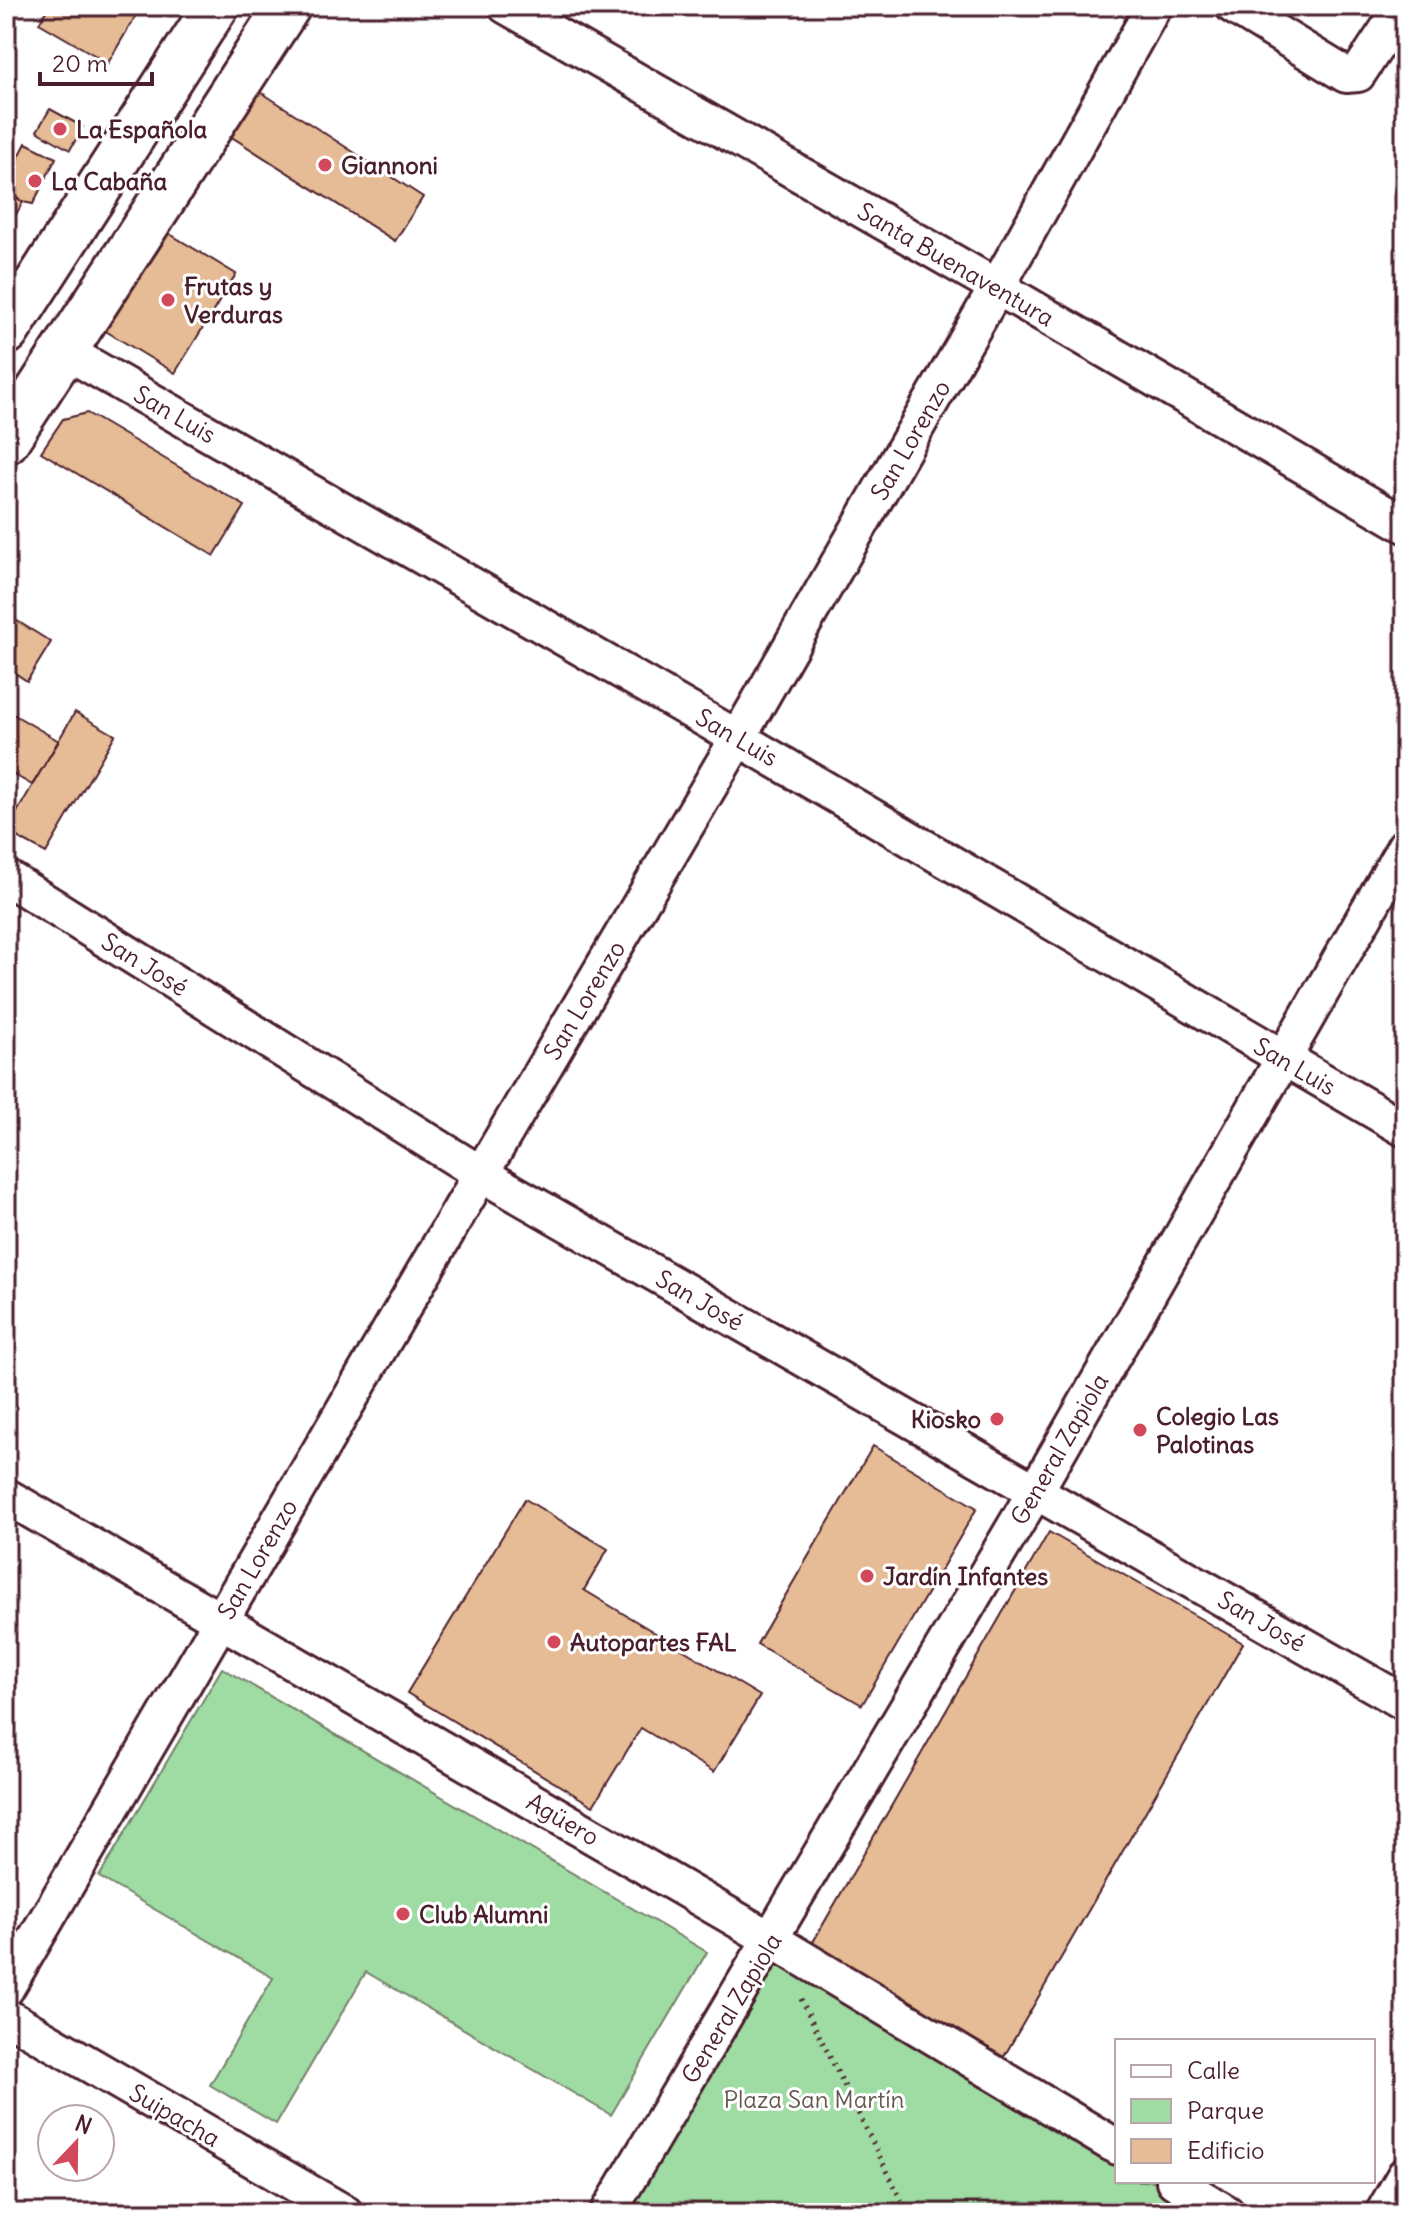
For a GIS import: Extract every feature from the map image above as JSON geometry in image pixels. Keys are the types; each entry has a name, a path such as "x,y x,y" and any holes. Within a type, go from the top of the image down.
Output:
{"main road":[{"path":"10,317 216,6"},
{"path":"6,441 288,6"}],"street":[{"name":"Santa Buenaventura","path":"506,6 1405,525"},
{"name":"San Lorenzo","path":"6,1989 738,738 1154,6"},
{"path":"1233,6 1346,75 1358,74 1403,6"},
{"name":"San Luis","path":"65,351 738,738 1405,1129"},
{"name":"General Zapiola","path":"608,2213 1035,1492 1405,846"},
{"name":"San José","path":"6,877 481,1174 1405,1703"},
{"name":"Agüero","path":"6,1496 772,1940 1115,2146"},
{"name":"Suipacha","path":"6,2016 345,2213"},
{"path":"1383,2213 1405,2175"},
{"path":"1177,2183 1227,2213"}],"path":[{"path":"799,1995 908,2213"}],"green space":[{"name":"Club Alumni","path":"222,1668 707,1952 611,2115 366,1972 276,2124 210,2085 273,1978 99,1877"},
{"name":"Plaza San Martín","path":"772,1940 1115,2146 1115,2183 1177,2183 1227,2213 608,2213"}],"building":[{"path":"49,6 116,6 135,17 108,63 39,23"},
{"name":"Giannoni","path":"256,89 423,197 395,241 227,134"},
{"name":"La Española","path":"50,109 83,127 70,150 37,131"},
{"path":"26,143 56,158 33,204 23,202 6,191 6,182"},
{"path":"6,193 23,202 6,232"},
{"name":"Frutas y Verduras","path":"160,228 236,274 175,373 99,327"},
{"path":"87,413 245,506 214,556 41,452 63,419"},
{"path":"6,614 51,642 27,681 6,667"},
{"path":"6,710 59,741 32,785 6,770"},
{"path":"75,712 115,735 46,853 6,831"},
{"name":"Jardín Infantes","path":"873,1446 977,1508 862,1705 757,1644"},
{"name":"Autopartes FAL","path":"525,1499 608,1549 584,1590 760,1696 714,1772 641,1728 593,1806 407,1693"},
{"path":"1049,1532 1243,1643 1002,2060 809,1949"}],"place":[{"name":"La Española","path":"60,129"},
{"name":"Giannoni","path":"325,165"},
{"name":"La Cabaña","path":"35,181"},
{"name":"Frutas y Verduras","path":"168,300"},
{"name":"Kiosko","path":"997,1419"},
{"name":"Colegio Las Palotinas","path":"1140,1430"},
{"name":"Jardín Infantes","path":"867,1576"},
{"name":"Autopartes FAL","path":"554,1642"},
{"name":"Club Alumni","path":"403,1914"}]}
